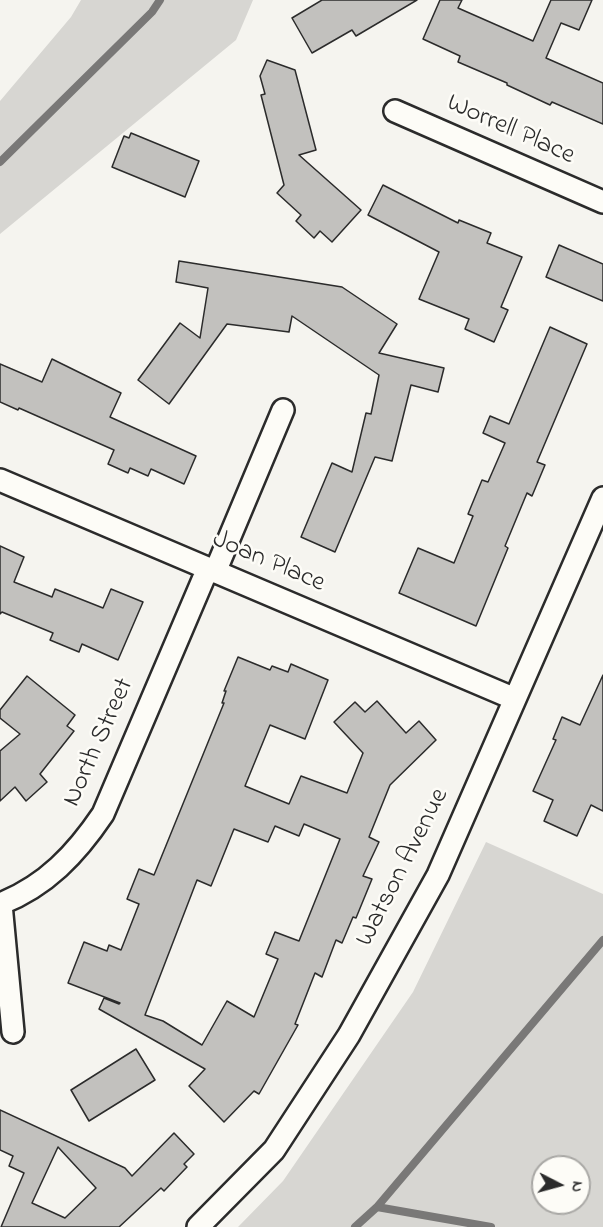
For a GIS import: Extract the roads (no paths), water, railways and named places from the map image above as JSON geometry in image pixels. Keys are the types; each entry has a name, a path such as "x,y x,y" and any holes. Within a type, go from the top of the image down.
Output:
{"street":[{"name":"Worrell Place","path":"395,111 603,202"},
{"name":"North Street","path":"0,904 29,891 62,865 84,842 103,814 283,410"},
{"name":"Joan Place","path":"0,480 515,699"},
{"name":"Watson Avenue","path":"198,1227 274,1150 349,1035 438,875 603,498"},
{"path":"0,904 13,1032"}],"waterway":[{"path":"0,162 152,12 160,0"},
{"path":"377,1207 603,940"},
{"path":"355,1227 377,1207 491,1227"}]}
